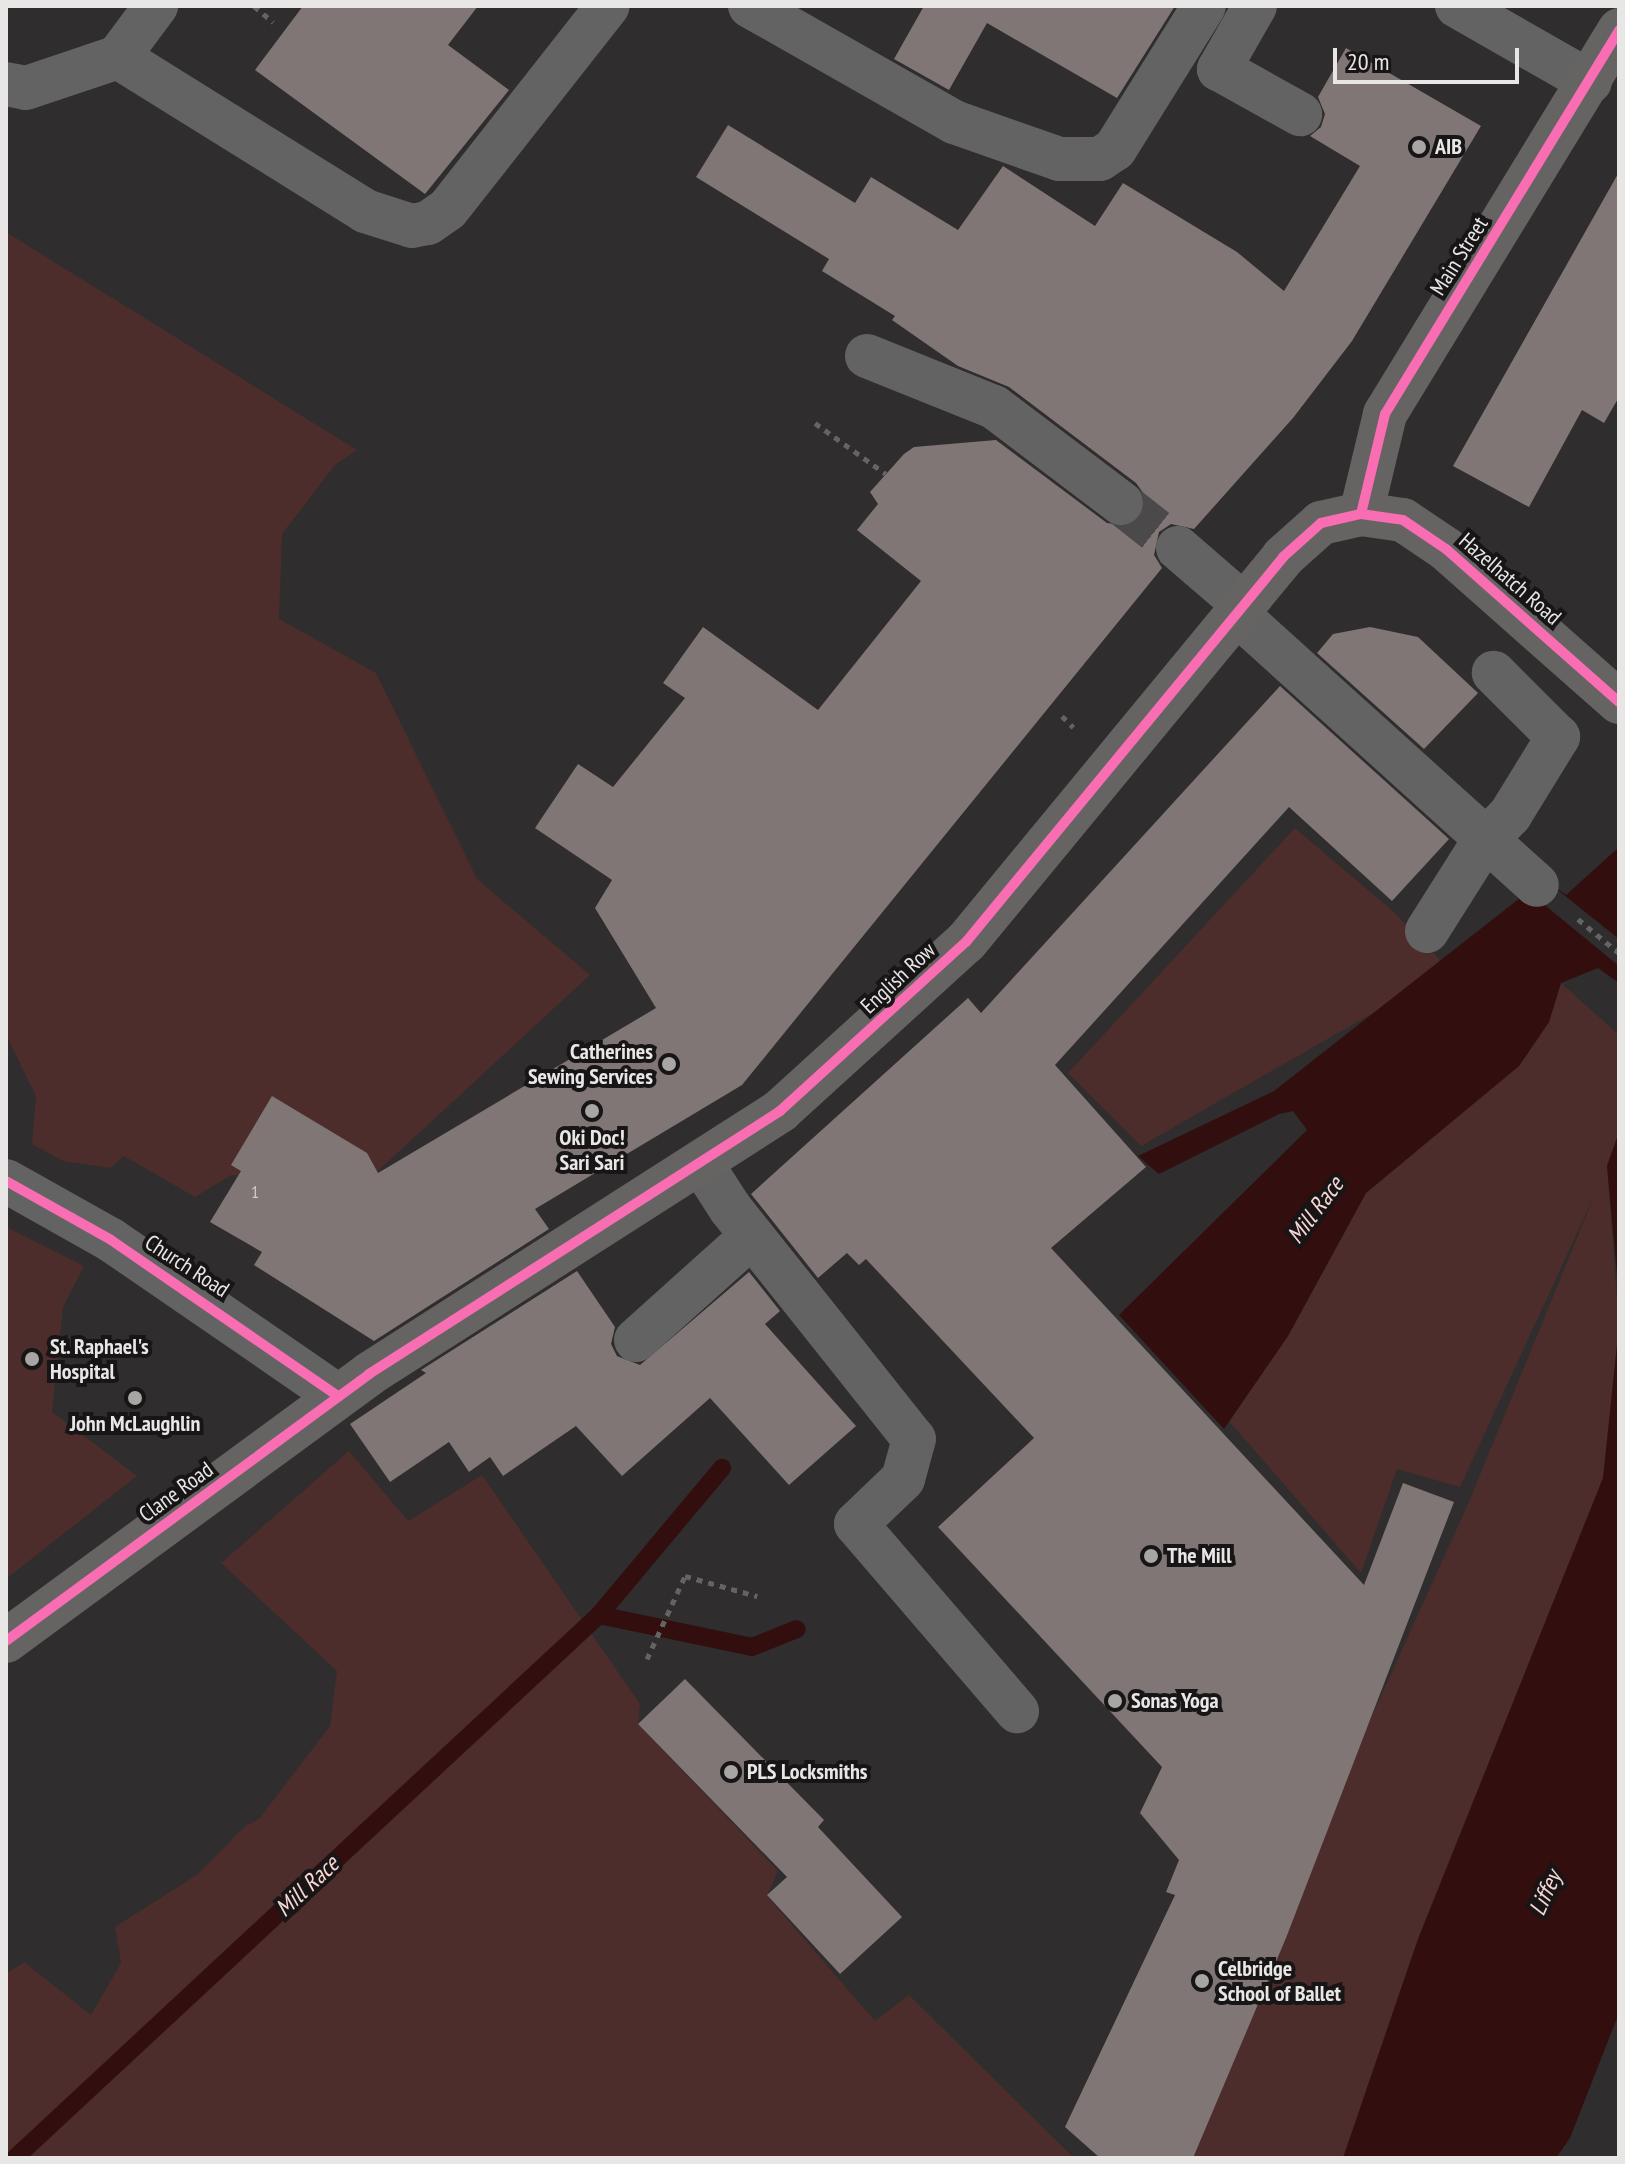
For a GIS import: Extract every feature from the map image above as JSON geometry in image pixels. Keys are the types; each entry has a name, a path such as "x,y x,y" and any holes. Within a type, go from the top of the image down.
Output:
{"main road":[{"name":"Main Street","path":"1361,514 1385,414 1619,30"},
{"name":"English Row","path":"353,1385 780,1111 966,942 1283,557 1321,523 1361,514"},
{"name":"Hazelhatch Road","path":"1361,514 1403,520 1446,549 1619,702"},
{"name":"Clane Road","path":"6,1641 353,1385"}],"street":[{"path":"6,84 26,88 118,57 156,6"},
{"path":"118,57 365,211 412,226 428,223 448,209 608,6"},
{"path":"750,6 954,122 1059,159 1100,159 1115,149 1204,6"},
{"path":"1255,6 1219,69 1300,114"},
{"path":"1457,6 1590,82"},
{"path":"867,356 994,407 1121,503"},
{"path":"1178,548 1484,841 1537,885"},
{"path":"1427,931 1484,841 1510,815 1558,737 1494,673"},
{"path":"701,1163 752,1236 914,1439 903,1479 856,1524 1017,1711"},
{"name":"Church Road","path":"6,1181 353,1385"},
{"path":"636,1340 752,1236"}],"path":[{"path":"254,6 273,22"},
{"path":"815,423 886,474"},
{"path":"647,1659 685,1576 757,1596"}],"shaded area":[{"path":"6,232 357,450 335,465 282,534 279,619 376,673 477,879 590,975 340,1206 279,1175 231,1175 195,1197 124,1156 110,1168 63,1161 32,1144 36,1096 6,1035"},
{"path":"1295,828 1395,913 1441,961 1399,998 1141,1146 1068,1073"},
{"path":"1561,983 1619,1035 1619,1132 1607,1166 1619,1326 1603,1478 1418,1939 1343,2158 1193,2158 1367,1727 1468,1504 1595,1194 1460,1487 1397,1469 1361,1573 1229,1421 1288,1336 1366,1193 1519,1066 1549,1022"},
{"name":"St. Raphael's Hospital","path":"6,1227 84,1266 63,1307 52,1412 137,1476 6,1579"},
{"path":"349,1451 408,1521 482,1475 640,1704 638,1724 778,1871 767,1896 875,2021 909,1995 1074,2158 6,2158 6,1974 24,1962 91,2015 121,1963 115,1927 198,1874 245,1826 259,1819 330,1726 337,1671 221,1563"}],"water":[{"path":"1619,847 1619,983 1598,968 1561,983 1549,1022 1519,1066 1366,1193 1288,1336 1224,1429 1119,1315 1307,1130 1293,1111 1279,1114 1159,1174 1138,1156 1274,1091 1544,879 1566,895"},
{"path":"1619,1132 1619,1297 1607,1166"},
{"name":"Liffey","path":"1619,1326 1619,2013 1570,2138 1556,2158 1343,2158 1418,1939 1603,1478"}],"pier":[{"path":"1544,879 1619,939 1619,966 1530,893"}],"building":[{"path":"303,6 478,6 448,45 509,90 425,194 255,70"},
{"path":"924,6 1175,6 1117,98 987,23 949,90 894,59"},
{"path":"1346,48 1481,126 1352,341 1293,418 1194,529 1171,524 1159,532 1154,555 1162,568 742,1085 535,1209 549,1229 374,1341 254,1265 262,1252 210,1222 241,1171 231,1165 272,1096 367,1153 378,1173 656,1008 595,908 612,880 535,828 578,764 613,787 685,698 663,683 703,627 818,710 921,581 857,530 878,504 870,492 904,454 914,447 996,440 1107,523 1130,526 1141,517 1144,494 1136,483 1009,387 958,366 892,320 895,316 822,271 829,259 696,177 728,125 855,203 871,177 958,230 1003,166 1095,226 1123,183 1237,252 1284,291 1360,166 1310,136 1321,127 1325,114 1318,97"},
{"path":"1619,172 1619,397 1604,423 1582,410 1529,507 1453,466"},
{"path":"1370,627 1418,637 1478,693 1424,749 1317,653 1333,634"},
{"path":"1280,686 1449,839 1392,901 1289,807 1055,1065 1146,1167 1051,1248 1364,1585 1403,1483 1454,1502 1286,1938 1193,2158 1100,2158 1065,2127 1175,1895 1166,1892 1179,1860 1140,1813 1162,1767 938,1527 1034,1438 866,1259 859,1265 847,1253 818,1278 751,1194 968,998 981,1013"},
{"path":"577,1271 615,1327 611,1344 617,1356 640,1365 749,1272 780,1311 765,1324 856,1426 789,1485 710,1398 622,1476 576,1426 503,1476 490,1457 469,1472 449,1442 390,1482 350,1424 426,1373 421,1370"},
{"path":"685,1679 824,1820 818,1827 902,1917 840,1974 767,1895 787,1877 638,1724"}],"waterway":[{"name":"Mill Race","path":"15,2158 599,1615 722,1468"},
{"name":"Mill Race","path":"599,1615 752,1647 797,1629"}],"tunnel":[{"path":"1121,503 1178,548"}],"cycle path":[{"path":"1361,514 1385,414 1619,30"},
{"path":"6,1641 369,1374 780,1111 966,942 1283,557 1321,523 1361,514 1403,520 1446,549 1619,702"},
{"path":"6,1181 111,1240 338,1396"}],"place":[{"name":"AIB","path":"1419,147"},
{"name":"Catherines Sewing Services","path":"669,1064"},
{"name":"Oki Doc! Sari Sari","path":"592,1111"},
{"name":"St. Raphael's Hospital","path":"32,1359"},
{"name":"John McLaughlin","path":"135,1398"},
{"name":"The Mill","path":"1151,1556"},
{"name":"Sonas Yoga","path":"1115,1701"},
{"name":"PLS Locksmiths","path":"731,1772"},
{"name":"Celbridge School of Ballet","path":"1202,1981"}]}
